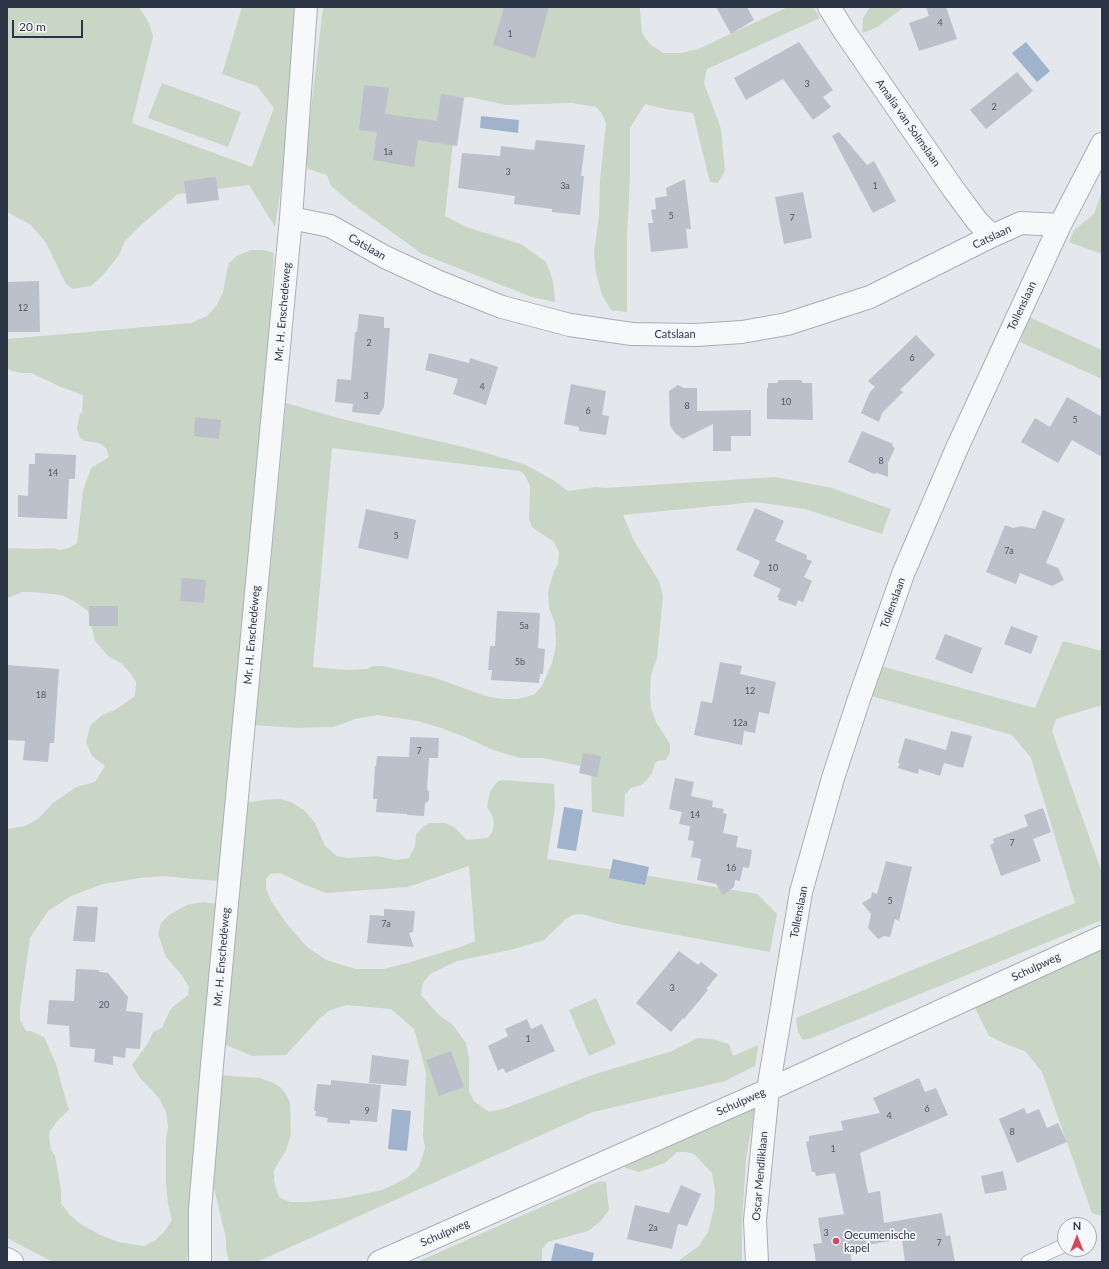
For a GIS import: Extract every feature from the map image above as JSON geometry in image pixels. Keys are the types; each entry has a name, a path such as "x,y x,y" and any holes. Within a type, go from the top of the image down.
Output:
{"street":[{"name":"Mr. H. Enschedéweg","path":"200,1262 200,1209 212,1065 291,218 306,7"},
{"name":"Amalia van Solmslaan","path":"829,7 954,190 977,221 992,236"},
{"name":"Tollenslaan","path":"768,1090 801,892 833,778 858,699 903,574 957,448 1060,225 1102,144"},
{"name":"Catslaan","path":"291,218 330,226 385,257 440,282 502,307 570,325 632,334 696,335 742,332 787,324 870,297 1021,223 1060,225"},
{"name":"Schulpweg","path":"378,1262 768,1090 1102,937"},
{"name":"Oscar Mendliklaan","path":"757,1262 755,1220 768,1090"},
{"path":"7,1259 12,1262"}],"lane":[{"path":"1028,1262 1057,1249"}],"green space":[{"path":"7,7 139,7 149,23 153,37 132,123 252,167 274,108 257,86 222,74 242,7 298,7 284,167 275,227 249,185 178,194 142,224 125,241 119,255 103,275 91,286 73,289 66,284 46,243 31,225 7,212"},
{"path":"323,7 640,7 642,33 650,44 663,53 681,53 698,49 788,7 813,7 820,18 707,69 704,83 721,129 725,171 718,183 710,182 693,113 665,109 645,104 630,128 630,176 627,237 627,312 611,310 602,295 596,273 594,252 599,216 600,180 606,123 601,112 596,107 572,103 506,105 470,97 459,98 457,105 445,216 466,227 521,244 546,262 553,281 555,302 532,297 422,254 350,202 331,186 327,175 308,169 306,160 308,135"},
{"path":"870,7 904,7 876,28 862,33 863,18"},
{"path":"162,83 241,112 228,147 148,118"},
{"path":"1102,191 1102,254 1069,242 1074,230 1094,214"},
{"path":"251,250 263,250 274,253 262,448 220,881 164,876 140,878 103,884 71,896 48,911 30,938 20,1008 20,1020 26,1031 31,1031 44,1037 56,1064 69,1110 58,1120 50,1131 49,1136 51,1150 55,1156 61,1189 61,1203 69,1214 78,1222 98,1234 118,1242 144,1246 154,1241 164,1232 172,1220 168,1204 166,1184 166,1140 168,1127 166,1112 159,1098 140,1078 132,1065 148,1043 153,1032 162,1028 170,1010 188,995 189,987 181,974 166,957 158,934 161,923 169,915 187,905 203,902 218,904 187,1262 53,1262 7,1238 7,829 25,826 38,819 53,803 76,787 95,782 105,766 92,756 86,742 90,726 102,715 115,710 135,696 136,682 121,663 108,656 95,641 88,611 74,601 61,595 33,592 23,592 7,598 7,548 54,548 60,550 69,548 77,543 83,491 91,468 109,457 106,448 99,443 85,441 80,438 77,428 80,413 82,414 83,395 61,387 31,373 22,373 7,369 7,339 191,323 207,316 217,305 223,292 229,263 238,255"},
{"path":"1029,317 1102,350 1102,379 1020,342"},
{"path":"286,403 342,419 468,448 524,464 553,480 568,491 596,487 606,488 775,477 832,488 891,509 882,534 805,509 755,502 623,515 634,541 659,581 663,596 657,658 651,675 650,696 651,708 656,722 670,744 670,752 666,760 655,763 652,773 646,781 641,785 631,788 625,795 624,817 592,812 591,768 542,758 520,758 493,750 465,737 418,721 377,715 355,719 333,727 296,728 253,725","holes":["332,448 520,471 525,475 530,486 529,518 532,527 554,542 559,552 558,564 554,571 548,592 549,608 555,623 556,644 552,663 542,686 534,695 517,699 489,697 432,677 383,666 373,666 367,669 346,670 313,667"]},
{"path":"1063,641 1102,651 1102,705 1056,719 1052,731 1102,873 1102,920 812,1038 803,1040 798,1032 796,1018 1075,903 1031,758 1012,735 864,694 873,664 1035,708"},
{"path":"504,780 554,784 555,807 547,859 757,894 777,914 770,952 618,924 582,914 573,915 566,919 544,940 514,949 457,961 430,974 423,983 421,995 440,1016 452,1024 466,1043 469,1058 469,1091 474,1101 489,1112 506,1108 592,1075 672,1051 698,1038 713,1039 729,1044 733,1056 758,1045 755,1066 725,1081 593,1112 257,1262 229,1262 226,1248 226,1238 212,1180 221,1075 259,1078 272,1082 280,1087 286,1094 290,1102 291,1135 286,1150 274,1170 274,1180 280,1198 291,1202 307,1202 344,1198 382,1190 408,1177 419,1167 425,1148 423,1136 426,1073 414,1029 391,1009 347,1005 330,1010 318,1020 286,1055 252,1056 224,1044 245,803 280,799 291,802 304,810 315,823 325,846 337,856 348,858 377,856 397,860 409,858 415,846 416,834 429,823 445,823 454,827 467,840 488,838 494,825 492,815 487,807 490,791 498,781","holes":["469,866 475,941 463,946 384,969 356,969 326,960 307,947 287,924 271,901 266,888 266,879 270,874 280,873 326,893 408,887"]},
{"path":"1102,949 1102,1216 1092,1213 1042,1072 1025,1051 989,1036 972,1002"},
{"path":"596,998 616,1044 589,1056 569,1010"},
{"path":"756,1103 746,1159 742,1223 742,1262 677,1262 699,1246 708,1232 714,1208 715,1190 712,1173 694,1154 686,1152 677,1152 665,1163 639,1172 626,1168 610,1149"},
{"path":"600,1181 606,1182 609,1210 600,1222 588,1231 548,1242 542,1249 542,1262 417,1262"}],"water":[{"path":"1026,42 1050,71 1037,82 1012,53"},
{"path":"481,116 519,120 518,133 480,128"},
{"path":"564,807 583,810 576,851 557,848"},
{"path":"613,859 649,867 645,885 609,878"},
{"path":"392,1109 411,1111 407,1151 388,1149"},
{"path":"555,1243 594,1253 592,1262 551,1261"}],"building":[{"path":"504,7 549,7 535,58 493,45"},
{"path":"716,7 747,7 754,20 731,34"},
{"path":"926,7 946,7 957,39 919,51 909,23 929,16"},
{"path":"799,42 833,90 823,97 831,107 813,120 783,79 746,100 734,78"},
{"path":"1017,72 1033,91 986,129 970,110"},
{"path":"364,85 389,88 385,114 437,121 441,94 464,98 457,146 418,140 414,167 373,160 377,132 359,130"},
{"path":"839,132 867,165 874,161 896,201 873,213 832,136"},
{"path":"536,140 585,145 581,176 584,176 580,215 552,212 552,209 514,204 515,196 458,188 462,153 500,156 501,146 534,150"},
{"path":"216,177 219,200 187,204 184,181"},
{"path":"685,179 691,229 686,229 688,248 651,252 648,223 653,223 651,210 656,209 655,198 667,196 666,188"},
{"path":"803,192 812,238 784,244 775,197"},
{"path":"39,281 40,332 7,332 7,282"},
{"path":"359,314 384,317 384,328 390,328 384,407 379,415 352,412 353,404 335,402 337,379 351,380 355,332 357,332"},
{"path":"916,335 935,355 900,390 903,392 882,413 879,422 861,413 870,392 875,387 868,381"},
{"path":"429,353 469,363 470,358 498,367 486,405 453,394 458,379 425,370"},
{"path":"779,380 801,380 803,383 812,383 813,420 767,419 768,383 777,383"},
{"path":"571,384 606,391 602,415 609,416 606,435 579,431 579,427 564,424"},
{"path":"678,385 684,388 697,388 697,411 751,410 751,436 731,436 731,451 713,451 713,424 683,439 675,433 670,425 669,391"},
{"path":"1067,397 1102,417 1102,457 1072,440 1058,463 1021,442 1035,418 1050,427"},
{"path":"195,417 221,420 219,439 194,436"},
{"path":"862,431 893,444 892,446 895,448 888,463 888,477 877,473 874,474 848,462"},
{"path":"35,453 76,455 75,479 69,479 67,519 18,517 18,495 28,496 29,464 35,464"},
{"path":"755,508 784,521 775,541 807,555 806,559 812,561 804,577 812,581 803,602 798,600 796,606 778,600 779,598 777,597 781,589 753,576 760,561 736,550"},
{"path":"366,509 416,520 408,559 358,548"},
{"path":"1043,510 1065,519 1046,563 1058,568 1064,580 1052,586 1020,573 1016,584 986,572 1005,525 1013,528 1021,526 1035,529"},
{"path":"182,578 206,580 204,603 180,601"},
{"path":"89,606 118,606 118,626 89,626"},
{"path":"497,611 540,613 538,648 545,649 543,674 540,674 539,683 491,680 492,670 488,670 490,646 495,646"},
{"path":"1011,626 1038,636 1031,654 1004,644"},
{"path":"945,634 982,648 972,674 935,659"},
{"path":"720,662 742,666 740,674 776,682 769,714 759,712 755,733 744,731 742,745 694,735 701,701 712,703"},
{"path":"7,665 59,669 54,743 50,743 48,762 23,760 25,741 7,740"},
{"path":"951,731 972,736 963,768 944,763 940,776 919,769 918,774 898,768 905,738 946,750"},
{"path":"410,737 439,738 438,758 429,758 427,790 429,791 429,800 425,804 424,816 376,812 377,799 373,799 377,756 409,757"},
{"path":"583,753 601,756 597,777 579,773"},
{"path":"675,778 694,782 691,796 713,801 712,807 724,809 723,813 727,814 723,833 738,836 736,847 752,850 749,868 743,867 740,881 735,880 734,887 723,895 716,884 697,880 701,859 691,857 694,841 688,840 690,826 679,824 682,812 669,809"},
{"path":"1043,808 1051,832 1033,839 1041,861 1001,876 990,845 994,843 993,839 1028,826 1024,815"},
{"path":"886,861 912,867 899,921 895,919 890,937 884,936 878,939 868,928 871,914 862,903 871,898 872,892 877,894"},
{"path":"77,906 98,907 95,942 73,941"},
{"path":"384,909 415,911 413,932 409,933 414,947 367,943 370,915 384,916"},
{"path":"679,951 698,965 701,962 718,975 706,989 708,990 671,1032 636,1003"},
{"path":"76,969 99,970 99,972 108,973 128,997 126,1011 143,1013 140,1049 126,1048 125,1058 113,1056 113,1065 94,1062 95,1049 70,1047 69,1026 47,1024 49,1000 74,1001"},
{"path":"527,1019 531,1029 542,1024 555,1051 506,1073 503,1068 498,1071 488,1046 508,1036 505,1029"},
{"path":"451,1051 464,1087 439,1096 426,1060"},
{"path":"372,1055 409,1060 406,1086 369,1083"},
{"path":"919,1078 925,1092 936,1088 948,1115 860,1153 868,1193 880,1191 884,1223 942,1213 946,1236 950,1235 955,1262 905,1262 902,1239 849,1248 852,1262 816,1262 813,1244 822,1243 818,1218 844,1214 835,1173 816,1176 815,1172 812,1172 806,1142 809,1141 809,1136 843,1130 841,1121 880,1113 873,1098"},
{"path":"331,1080 381,1085 377,1122 350,1120 350,1124 327,1122 328,1118 315,1116 316,1111 314,1111 317,1084 331,1085"},
{"path":"1024,1108 1027,1114 1039,1109 1047,1128 1058,1123 1067,1142 1017,1163 999,1119"},
{"path":"1003,1171 1007,1190 985,1194 981,1176"},
{"path":"681,1185 701,1194 687,1226 678,1224 672,1249 627,1239 635,1205 669,1213"}],"place":[{"name":"Oecumenische kapel","path":"836,1241"}]}
